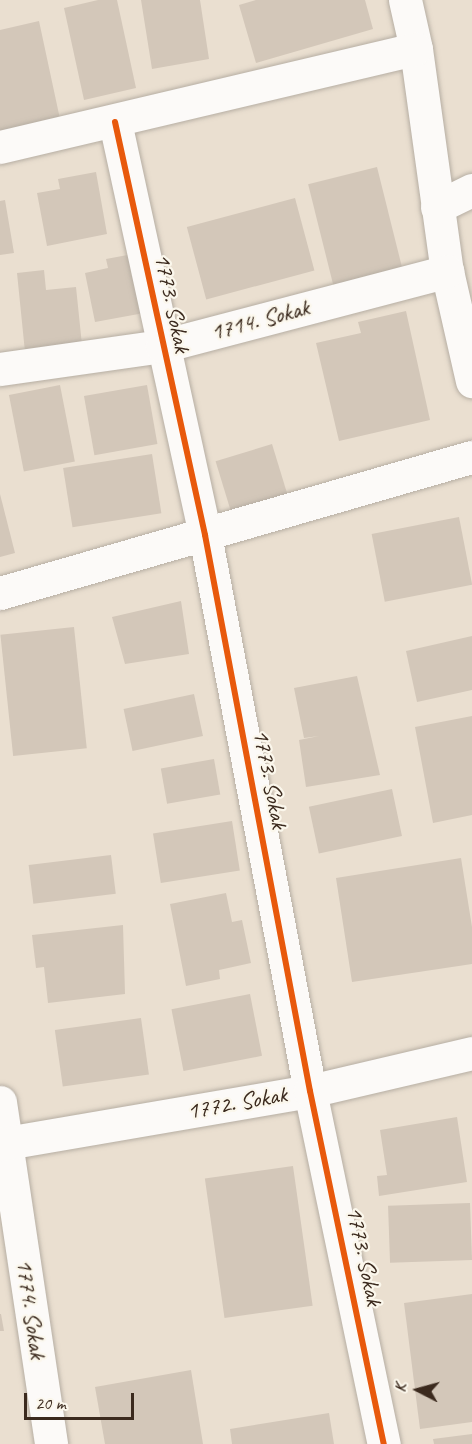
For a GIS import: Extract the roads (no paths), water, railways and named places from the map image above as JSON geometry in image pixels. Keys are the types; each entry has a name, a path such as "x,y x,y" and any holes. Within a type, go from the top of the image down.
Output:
{"street":[{"path":"405,0 416,49 447,271 472,381"},
{"path":"0,147 115,122 416,49"},
{"name":"1773. Sokak","path":"115,122 162,345 206,535 309,1091 384,1444"},
{"path":"437,207 472,190"},
{"name":"1714. Sokak","path":"0,369 162,345 447,271"},
{"path":"0,593 472,457"},
{"name":"1772. Sokak","path":"3,1144 309,1091 472,1053"},
{"name":"1774. Sokak","path":"0,1102 3,1144 51,1444"}]}
